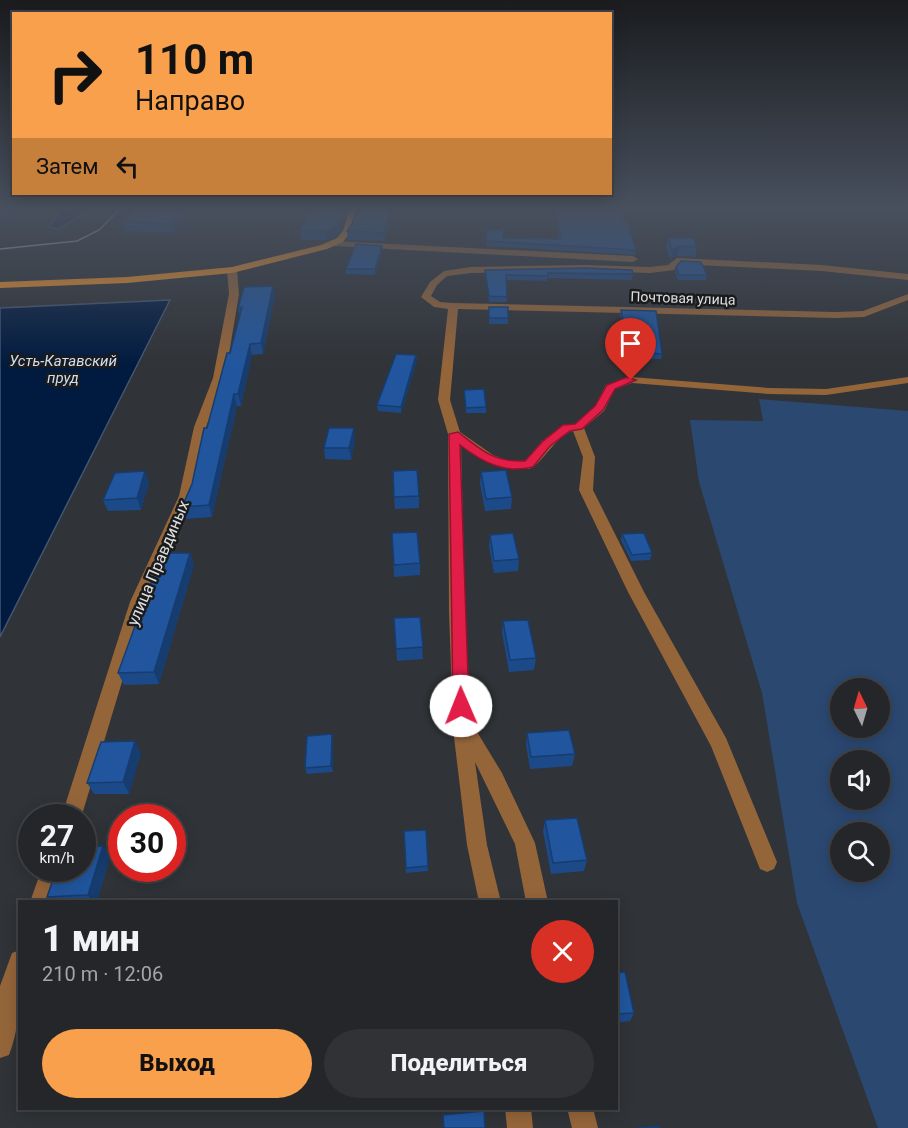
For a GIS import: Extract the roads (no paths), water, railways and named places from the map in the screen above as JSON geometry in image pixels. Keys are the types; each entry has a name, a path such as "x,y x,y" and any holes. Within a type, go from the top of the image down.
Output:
{"main road":[{"path":"0,285 127,280 232,270 267,261"}],"street":[{"path":"670,261 822,268 908,277"},
{"name":"Почтовая улица","path":"677,261 671,268 650,270 574,268 471,270 444,274 433,284 426,297 438,305 453,306 836,315 864,314 908,297"},
{"name":"улица Правдиных","path":"75,804 138,602 186,496 200,427 219,378 234,294 232,270"},
{"path":"453,306 444,400 454,434 461,722 481,869 489,900"},
{"path":"454,434 487,460 508,465 528,465 546,444 567,428 578,427 600,408 610,387 631,380 769,391 826,392 908,380"},
{"path":"578,427 589,458 586,490 636,592 718,744 767,862"},
{"path":"461,722 495,779 525,843 537,900"},
{"path":"42,900 47,882"},
{"path":"0,1046 13,979 18,966"},
{"path":"518,1110 520,1128"},
{"path":"580,1110 585,1128"}],"water":[{"name":"Усть-Катавский пруд","path":"170,300 0,637 0,308"}]}
